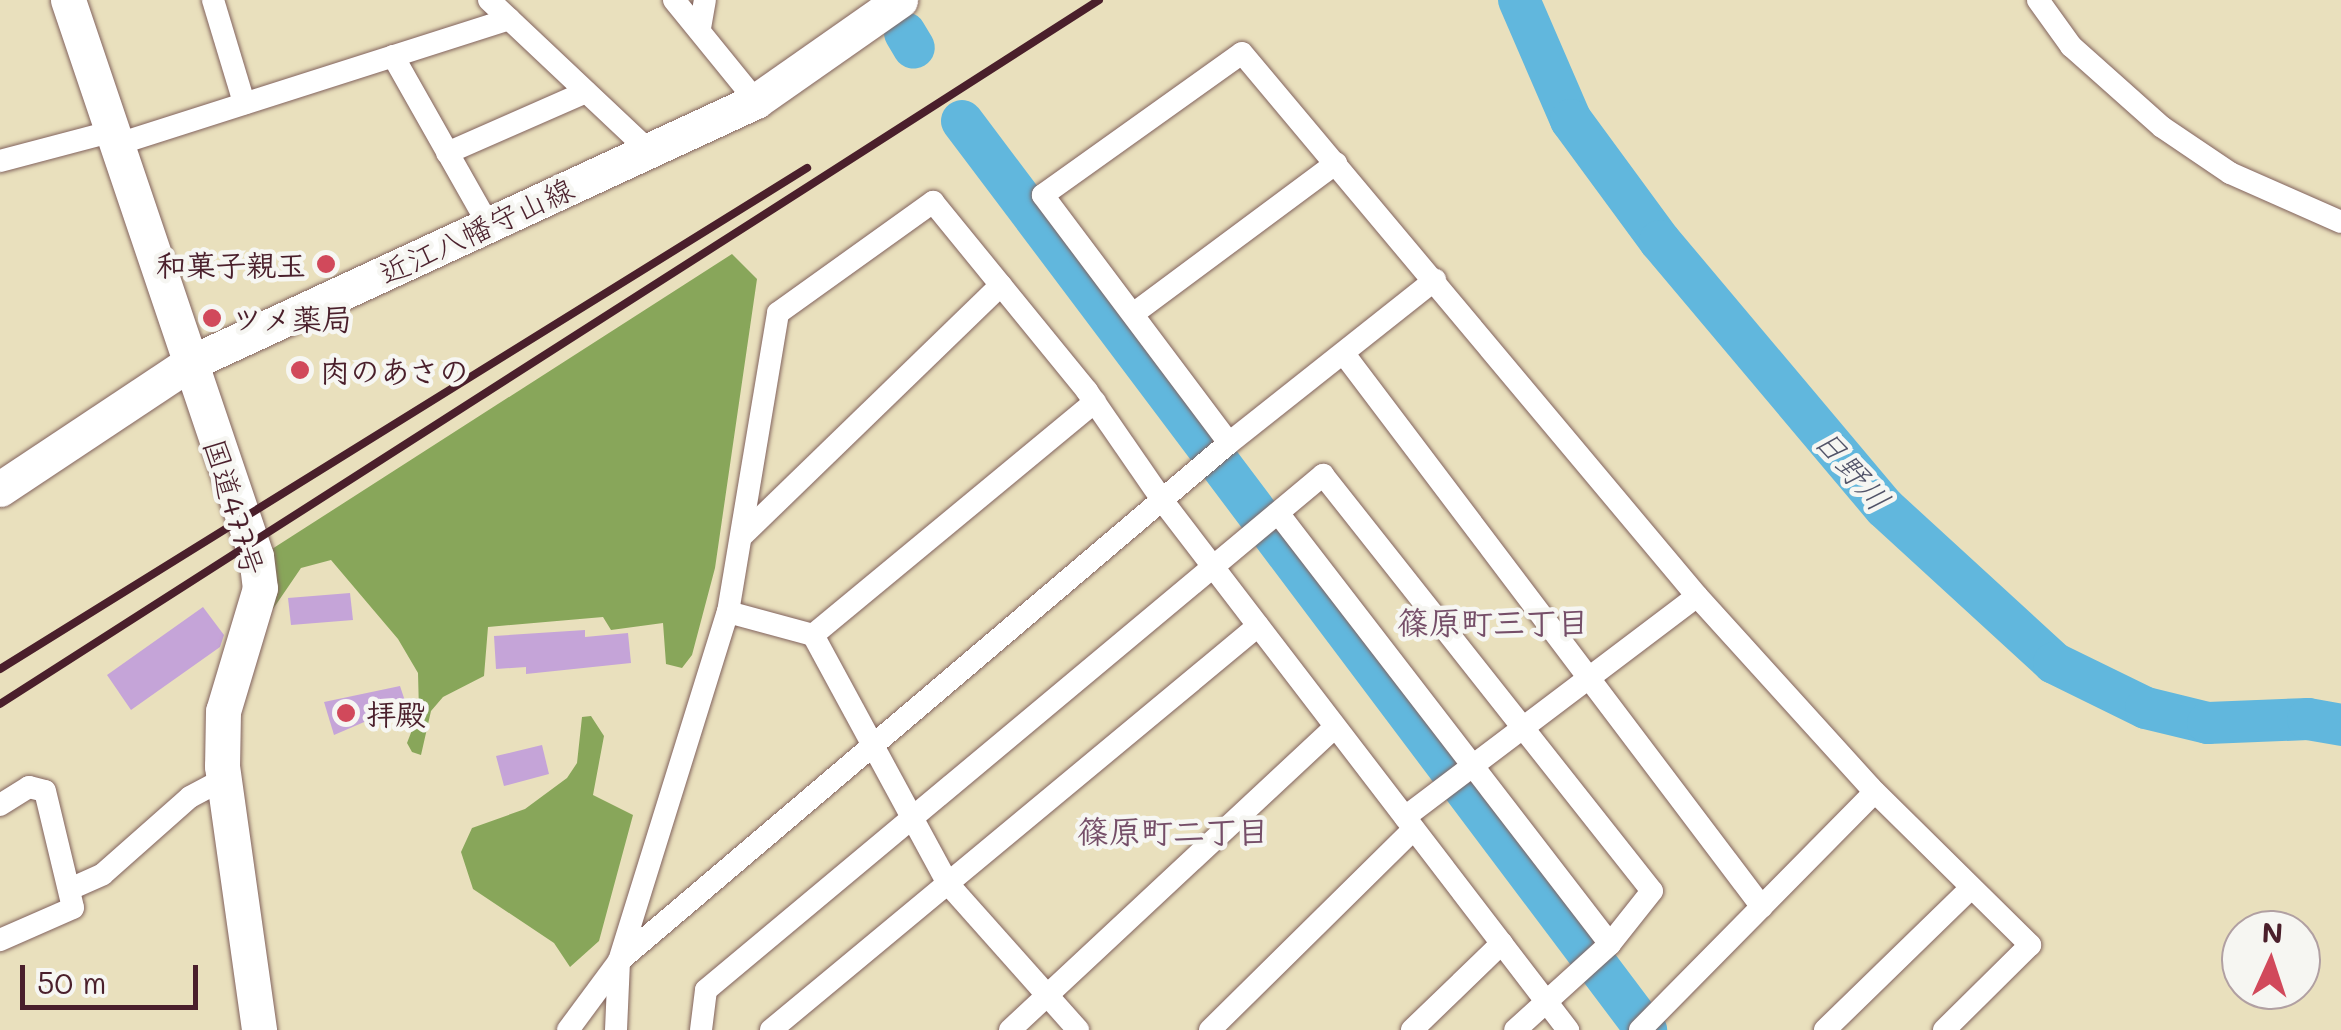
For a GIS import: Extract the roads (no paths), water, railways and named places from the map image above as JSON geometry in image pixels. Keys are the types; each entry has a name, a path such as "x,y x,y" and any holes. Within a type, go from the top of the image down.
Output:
{"main road":[{"name":"国道477号","path":"68,0 256,556 260,588 223,711 225,778 259,1030"},
{"name":"近江八幡守山線","path":"0,490 190,363 756,101 900,0"}],"street":[{"path":"213,0 244,102"},
{"path":"489,0 648,150"},
{"path":"674,0 756,101"},
{"path":"700,28 706,0"},
{"path":"2038,0 2071,46 2162,127 2230,173 2341,222"},
{"path":"0,161 112,139 509,19"},
{"path":"1219,453 1132,314 1043,195 1242,53 1697,596 1875,792 2030,946 1944,1030"},
{"path":"393,56 488,224"},
{"path":"448,153 586,92"},
{"path":"1132,314 1336,162"},
{"path":"616,1030 619,960 728,612 778,312 934,202 1095,402 1165,504 1568,1030"},
{"path":"568,1030 619,960 1165,504 1219,453 1436,280"},
{"path":"743,535 1001,285"},
{"path":"1344,354 1762,907"},
{"path":"813,636 1095,402"},
{"path":"702,1030 706,990 1323,476 1526,725 1652,891 1598,954 1515,1030"},
{"path":"1270,521 1598,954"},
{"path":"1210,1030 1461,774 1697,596"},
{"path":"728,612 813,636 949,885 1078,1030"},
{"path":"771,1030 1258,626"},
{"path":"1010,1030 1335,727"},
{"path":"70,889 103,874 190,798 225,778"},
{"path":"0,805 29,788 45,792 73,908 0,940"},
{"path":"1646,1025 1875,792"},
{"path":"1825,1030 1970,889"},
{"path":"1412,1030 1502,943"}],"waterway":[{"name":"日野川","path":"1519,0 1571,120 1660,241 1885,508 2054,663 2146,708 2208,723 2308,719 2341,725"},
{"path":"905,33 914,48"},
{"path":"962,121 1646,1030"}],"railway":[{"path":"0,704 1099,0"},
{"path":"0,669 807,168"}],"place":[{"name":"和菓子親玉","path":"326,264"},
{"name":"ツメ薬局","path":"212,318"},
{"name":"肉のあさの","path":"300,370"},
{"name":"拝殿","path":"346,713"}],"district":[{"name":"篠原町三丁目","path":"1493,621"},
{"name":"篠原町二丁目","path":"1173,830"}]}
